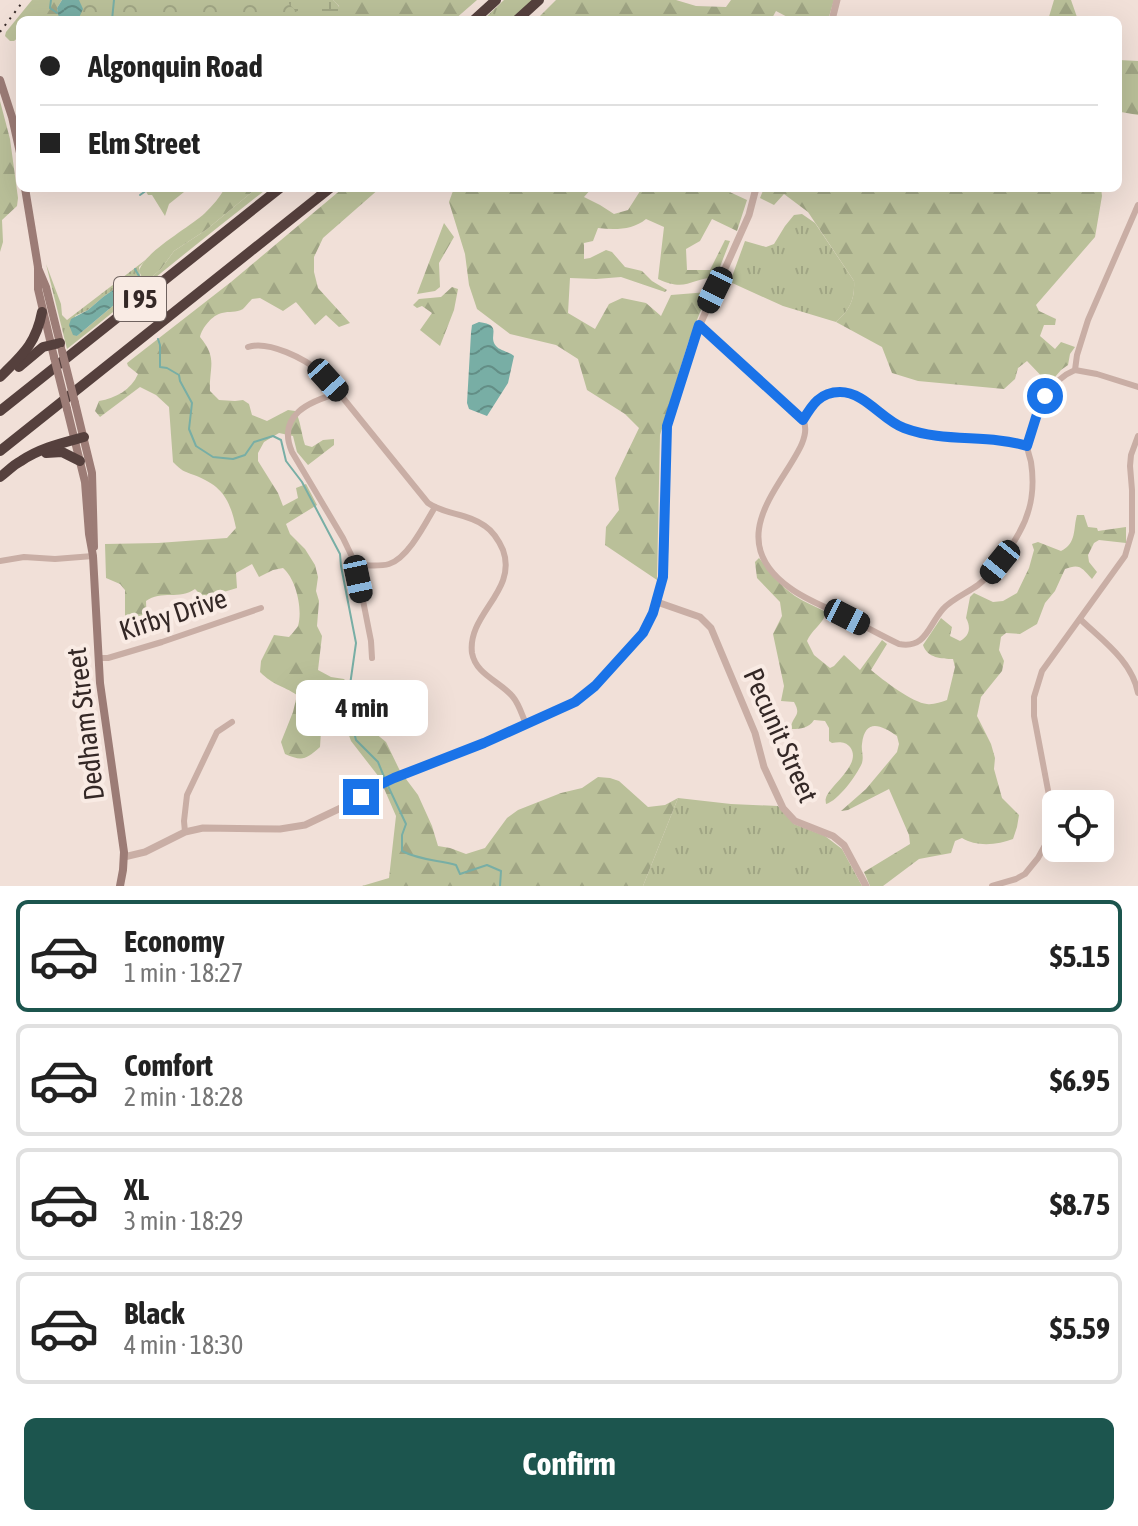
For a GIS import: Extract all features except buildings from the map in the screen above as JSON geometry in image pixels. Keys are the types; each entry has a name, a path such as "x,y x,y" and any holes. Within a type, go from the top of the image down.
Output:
{"highway":[{"path":"478,16 496,0"},
{"path":"521,16 539,0"},
{"name":"I 95","path":"0,411 275,192"},
{"name":"I 95","path":"0,451 325,192"},
{"path":"0,377 31,345 42,312"},
{"path":"0,384 38,351 56,349"},
{"path":"4,474 18,462 79,438"},
{"path":"4,474 52,452 67,454 80,461"}],"main road":[{"path":"0,80 16,136"},
{"name":"Dedham Street","path":"26,192 42,312 56,349"},
{"name":"Dedham Street","path":"38,267 45,284 56,349 93,484 93,556 100,688 124,857 120,886"},
{"name":"Dedham Street","path":"79,438 93,556"}],"street":[{"path":"124,857 145,852 185,832 203,828 280,829 305,825 394,778 448,758 575,702 595,686 643,633 657,602 665,547 666,434 699,325 749,215 755,192"},
{"path":"1075,370 1085,329 1138,205"},
{"path":"699,325 803,420"},
{"path":"248,347 266,345 319,370 424,499 435,507 483,524 494,535 502,547 506,562 505,577 475,632 472,652 480,670 513,697 526,724"},
{"path":"1027,446 1010,441 915,432 896,425 846,392 822,396 813,403 803,420 800,445 763,513 759,538 761,553 775,574 789,587 889,639 906,645 916,643 923,639 947,605 989,574 1018,535 1032,498 1027,446 1045,396 1066,373 1075,370 1138,387"},
{"path":"339,393 303,407 289,426 288,438 292,452 356,565 372,658"},
{"path":"992,886 1016,879 1033,866 1049,838 1049,794 1034,716 1036,689 1042,671 1118,568 1129,546 1133,508 1130,466 1138,436"},
{"path":"356,565 387,564 398,560 435,507"},
{"path":"0,561 26,556 55,559 93,556"},
{"name":"Pecunit Street","path":"657,602 700,617 711,628 755,733 764,767 783,808 795,821 825,832 842,843 866,886"},
{"name":"Kirby Drive","path":"98,658 108,658 162,642 261,608"},
{"path":"1080,619 1128,667 1138,693"},
{"path":"185,832 187,795 217,732 232,722"},
{"path":"1016,879 1021,886"}],"green space":[{"path":"32,0 62,0 57,8 59,16 19,16"},
{"path":"65,0 285,0 301,16 70,16"},
{"path":"282,0 333,0 342,14 341,16 272,16"},
{"path":"333,0 477,0 459,16 340,16 339,6"},
{"path":"504,0 533,0 516,16 487,16"},
{"path":"556,0 676,0 696,6 726,7 731,0 834,0 829,16 785,16 776,11 773,16 540,16"},
{"path":"1054,0 1071,0 1077,16 1049,16"},
{"path":"16,20 16,39 10,41 5,36"},
{"path":"1122,60 1138,61 1138,115 1122,112"},
{"path":"0,101 10,139 18,198 17,206 2,220 0,252"},
{"path":"146,192 184,192 169,204 165,216 152,195"},
{"path":"222,192 252,192 206,230 174,251 161,269 146,282 143,280 139,271 143,263 216,201"},
{"path":"252,192 263,192 67,349 46,264 62,315 67,320 148,258 139,267 140,275 146,282 161,269 174,251 206,230","holes":["123,283 133,289 77,336 75,316 88,310"]},
{"path":"338,192 375,192 323,238 314,257 318,288 350,323 339,327 326,315 315,325 296,302 283,311 260,298 252,299 243,309 215,316 200,337 211,357 210,391 219,400 243,400 249,404 252,415 267,421 288,410 295,411 305,445 312,447 323,440 334,439 334,445 308,465 297,452 293,436 279,433 264,442 258,453 258,461 283,506 298,498 296,488 306,484 317,505 286,524 290,534 315,565 318,577 317,626 322,636 318,670 344,679 360,699 374,732 386,742 400,771 418,795 438,846 466,854 485,848 507,818 518,810 582,788 598,777 610,778 619,781 648,807 665,805 678,798 643,886 362,886 389,878 396,816 379,777 351,741 343,719 322,716 320,747 308,757 296,758 285,754 281,742 297,695 260,672 261,661 274,635 289,637 298,626 300,611 297,595 288,573 283,568 259,577 252,564 236,573 237,588 217,594 207,601 195,589 183,594 158,596 146,601 147,626 125,621 125,590 120,584 106,578 105,544 227,538 236,528 224,495 212,484 173,462 169,407 156,395 140,387 100,417 95,411 99,401 122,392 135,380 138,374 127,363 231,282"},
{"path":"453,192 588,192 584,197 614,214 628,210 639,192 730,192 747,200 737,231 712,219 700,241 686,249 687,270 710,270 725,240 730,241 716,277 682,285 658,279 664,227 646,219 624,228 598,228 593,241 584,243 584,259 606,250 612,252 625,267 642,271 667,290 665,292 621,277 570,278 568,313 595,329 609,304 622,298 646,303 661,316 671,295 708,292 688,343 660,435 657,580 605,545 606,527 619,510 615,478 639,428 625,414 587,390 578,359 556,345 510,334 477,309 449,202"},
{"path":"762,192 1102,192 1095,237 1036,305 1039,311 1056,319 1055,325 1044,325 1040,336 1055,349 1061,342 1075,347 1068,365 1049,384 1027,361 1018,368 1015,379 1004,389 918,381 892,373 882,347 836,322 851,304 854,281 808,212 784,194 774,205 760,198"},
{"path":"802,214 815,223 854,281 851,304 836,322 783,306 730,282 745,241 766,247 774,244 794,215"},
{"path":"444,223 454,237 439,263 440,287 417,294"},
{"path":"452,287 458,289 454,310 440,346 420,330 432,313 422,306 417,308 413,305 419,299 441,297"},
{"path":"1077,515 1084,515 1088,527 1097,528 1098,531 1126,527 1126,543 1099,540 1094,543 1088,555 1097,572 1092,579 1080,568 1065,569 1037,624 1020,634 1006,633 1001,637 1002,671 981,697 977,716 991,744 1002,798 1019,815 1013,839 987,844 962,838 955,841 951,853 919,859 883,886 870,886 864,872 910,844 909,835 889,789 841,811 866,789 897,752 897,736 875,726 866,730 860,768 841,793 826,804 828,793 849,767 853,754 846,744 829,741 829,728 825,721 814,720 804,728 792,729 797,710 794,702 781,701 784,686 773,634 782,616 780,602 757,578 755,562 759,558 790,592 824,611 825,616 807,641 814,655 830,668 844,655 860,670 882,640 887,644 871,670 906,695 921,703 932,704 947,700 955,667 953,659 931,655 923,645 941,618 952,627 950,636 960,641 966,637 970,597 974,593 993,602 1003,601 1017,593 1029,568 1034,550 1032,544 1038,542 1061,551 1066,548 1072,540"},
{"path":"678,798 778,806 794,824 825,836 842,849 862,886 643,886"}],"water":[{"path":"62,0 79,0 83,9 80,16 58,16 57,8"},
{"path":"123,283 131,285 133,289 77,336 73,335 69,325 71,319"},
{"path":"479,322 491,326 496,346 514,356 508,383 487,416 469,409 467,403 472,325"}],"waterway":[{"path":"51,0 50,8 57,13"},
{"path":"112,16 114,0"},
{"path":"140,195 144,192"},
{"path":"135,269 140,285"},
{"path":"147,306 151,318"},
{"path":"158,339 160,367 179,375 192,403 189,429 196,446 213,457 233,459 245,455 254,442 273,436 281,440 286,461 302,482 340,554 356,643 349,712 356,740 378,762 385,779"},
{"path":"388,786 406,824 402,851 456,865 460,874 487,865 501,871 500,886"}],"railway":[{"path":"0,32 24,0"}],"route":[{"path":"361,797 394,778 484,743 575,702 595,686 643,633 657,602 663,577 667,426 699,325 803,420 813,403 822,396 846,392 896,425 915,432 1010,441 1027,446 1045,396"}]}
